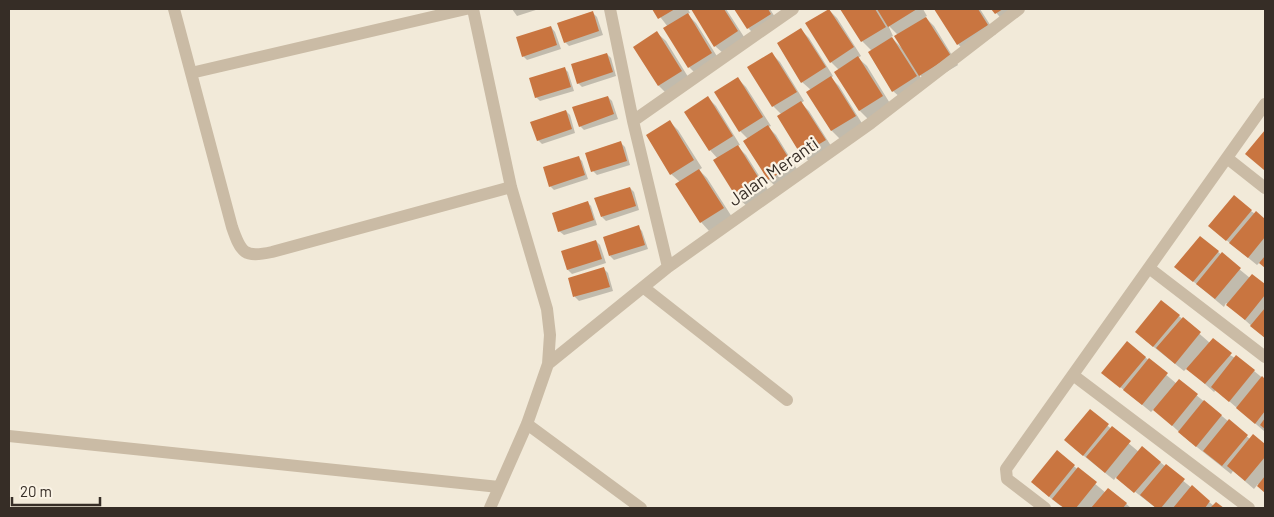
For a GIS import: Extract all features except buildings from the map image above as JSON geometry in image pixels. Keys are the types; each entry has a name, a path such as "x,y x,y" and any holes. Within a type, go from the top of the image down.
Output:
{"street":[{"path":"174,9 232,227 244,252 250,255 272,252 511,188"},
{"path":"191,73 466,9"},
{"path":"473,9 511,188 547,309 550,335 548,364 527,424 490,508"},
{"path":"610,9 668,267"},
{"path":"634,121 793,9"},
{"name":"Jalan Meranti","path":"548,364 668,267 870,123 1019,9"},
{"path":"1045,508 1007,479 1006,469 1265,104"},
{"path":"1227,158 1265,188"},
{"path":"1149,268 1265,357"},
{"path":"643,287 787,400"},
{"path":"1073,375 1249,508"},
{"path":"527,424 641,508"},
{"path":"9,436 500,487"}]}
